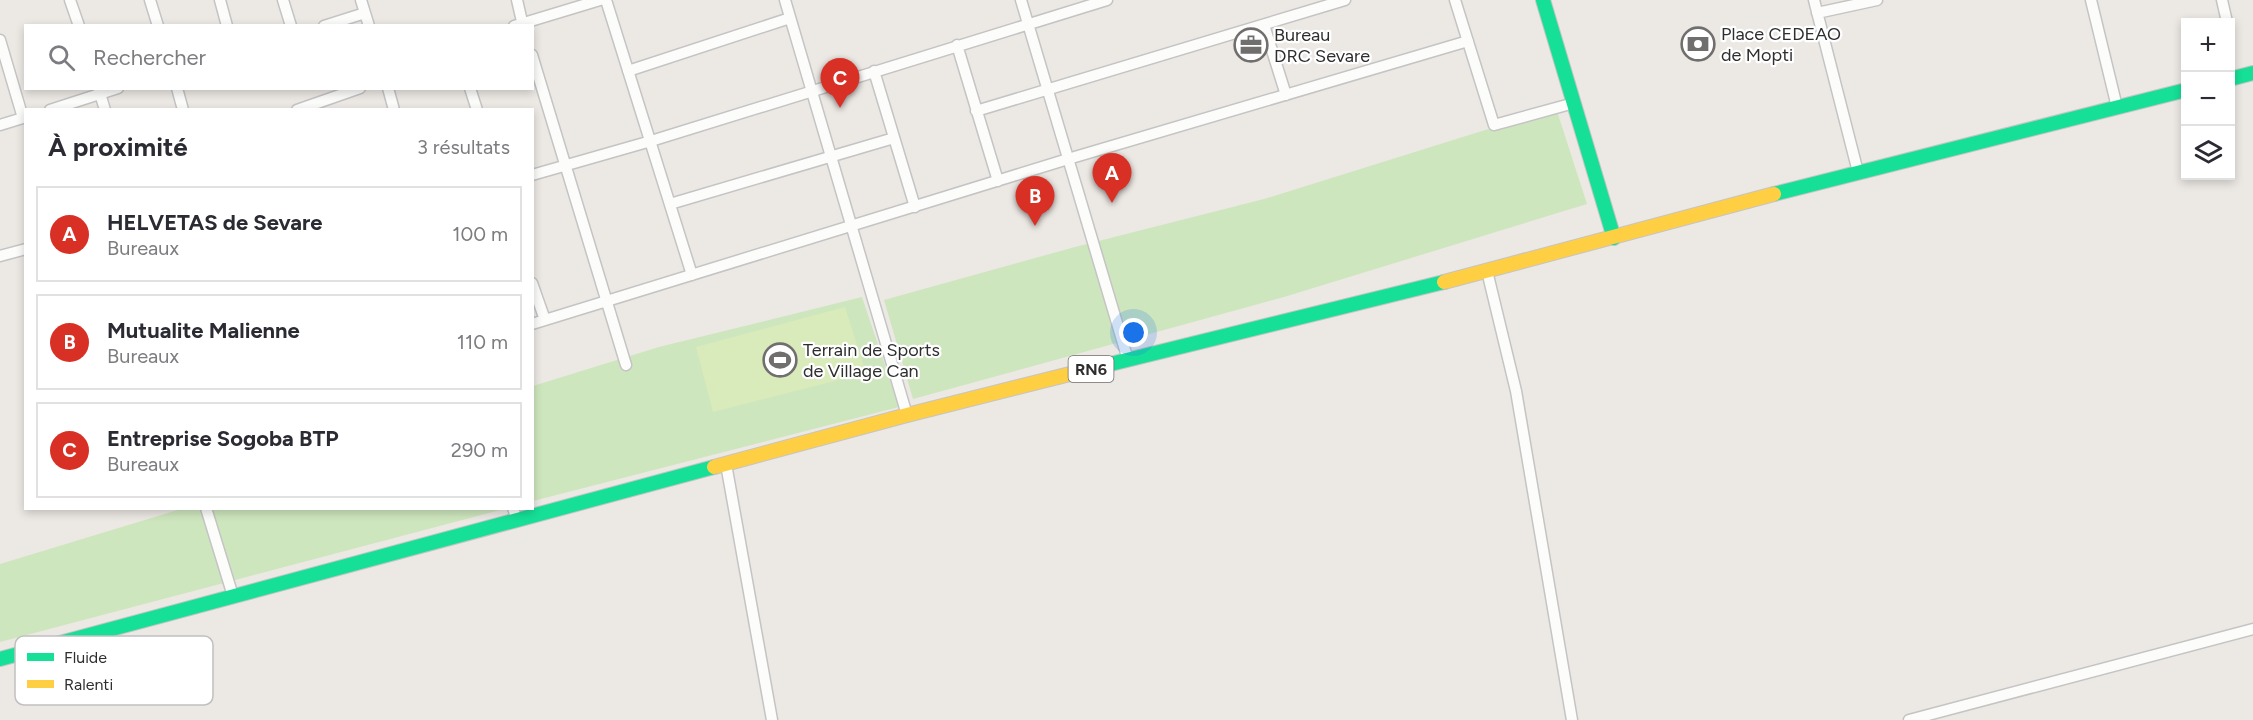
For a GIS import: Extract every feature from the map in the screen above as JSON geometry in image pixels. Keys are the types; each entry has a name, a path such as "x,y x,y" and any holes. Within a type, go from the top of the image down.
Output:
{"main road":[{"path":"1543,0 1614,237"},
{"path":"2235,78 2253,73"},
{"name":"RN6","path":"534,509 726,464 908,415 1487,271 1858,172 2181,91"},
{"name":"RN6","path":"85,636 532,510"},
{"name":"RN6","path":"0,659 15,655"}],"street":[{"path":"70,0 77,24"},
{"path":"150,0 157,24"},
{"path":"220,0 226,24"},
{"path":"284,0 290,24"},
{"path":"361,0 368,24"},
{"path":"517,0 520,24"},
{"path":"523,24 600,0"},
{"path":"606,0 692,275"},
{"path":"785,0 908,415"},
{"path":"1021,0 1128,360"},
{"path":"534,175 1107,0"},
{"path":"976,111 1345,0"},
{"path":"1455,0 1494,125 1574,103"},
{"path":"1814,0 1858,172"},
{"path":"1817,13 1877,0"},
{"path":"2091,0 2117,107"},
{"path":"2222,0 2226,18"},
{"path":"330,24 365,13"},
{"path":"628,71 790,18"},
{"path":"1264,24 1286,95"},
{"path":"0,40 24,117 0,125"},
{"path":"534,323 1068,159 1468,41"},
{"path":"957,45 998,181"},
{"path":"534,62 626,365"},
{"path":"874,71 915,207"},
{"path":"178,90 182,108"},
{"path":"303,108 354,90"},
{"path":"389,90 393,108"},
{"path":"471,90 476,108"},
{"path":"55,108 99,91 104,108"},
{"path":"670,204 894,138"},
{"path":"0,256 24,250"},
{"path":"1487,271 1516,391 1572,720"},
{"path":"534,289 545,320"},
{"path":"726,464 772,720"},
{"path":"207,510 233,596"},
{"path":"1909,720 2253,629"}],"green space":[{"path":"1556,108 1587,204 1284,297 913,399 884,300 1075,247 1264,199"},
{"path":"862,297 899,407 534,501 534,386 659,347"},
{"name":"Terrain de Sports de Village Can","path":"845,307 866,373 713,412 696,347"},
{"path":"178,510 500,510 23,636 15,636 15,638 0,642 0,564"}],"traffic: fast":[{"path":"1543,0 1614,238"},
{"path":"2235,78 2253,73"},
{"path":"1774,194 2181,91"},
{"path":"1074,373 1444,282"},
{"path":"86,636 714,467"},
{"path":"0,659 15,655"}],"traffic: slow":[{"path":"1444,282 1774,194"},
{"path":"714,467 1074,373"}],"place":[{"name":"Place CEDEAO de Mopti","path":"1698,44"},
{"name":"Bureau DRC Sevare","path":"1251,45"},
{"name":"Entreprise Sogoba BTP","path":"840,108"},
{"name":"HELVETAS de Sevare","path":"1112,203"},
{"name":"Mutualite Malienne","path":"1035,226"},
{"name":"Terrain de Sports de Village Can","path":"780,360"}]}
